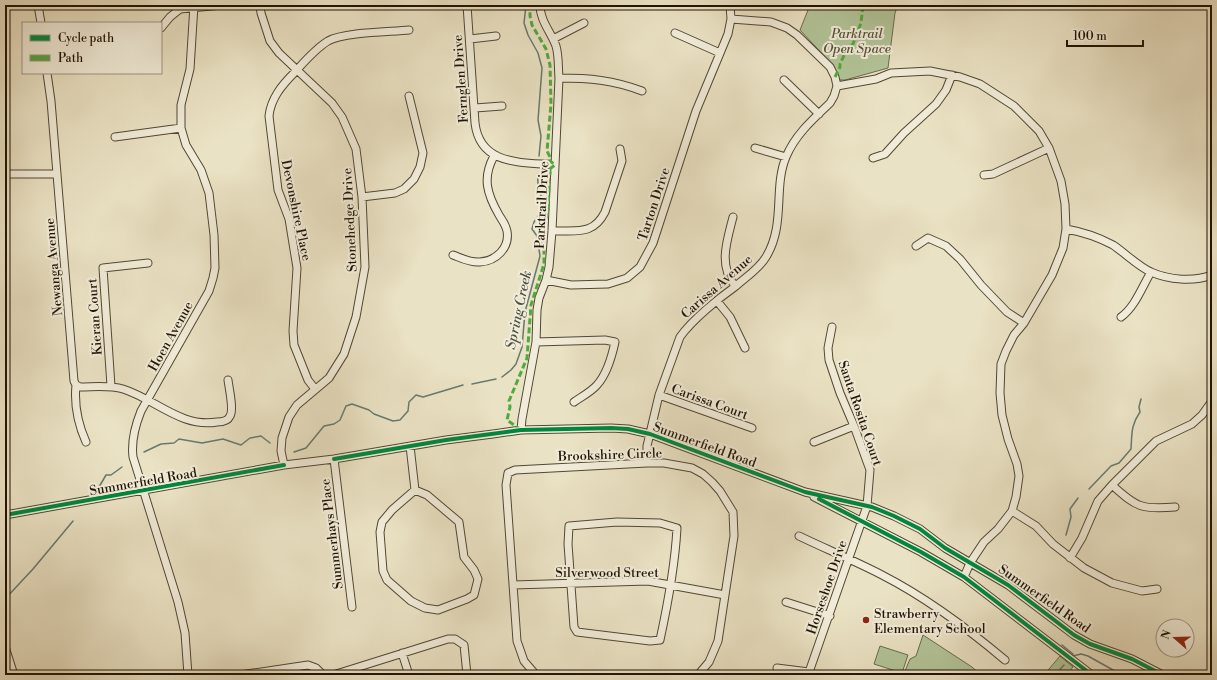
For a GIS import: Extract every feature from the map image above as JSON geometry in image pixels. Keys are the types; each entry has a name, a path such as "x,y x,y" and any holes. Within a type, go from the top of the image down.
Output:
{"street":[{"path":"38,5 41,22"},
{"path":"162,27 170,17 180,9 194,6 222,5"},
{"name":"Stonehedge Drive","path":"260,5 270,41 278,53 332,103 342,118 356,149 362,197 365,267 356,317 344,354 336,368 329,378 297,405 289,417 282,438 281,451 284,465"},
{"name":"Fernglen Drive","path":"467,5 476,132 481,142 494,156"},
{"name":"Parktrail Drive","path":"522,430 522,419 536,342 537,310 539,298 549,267 555,165 558,56 553,39 544,23 540,5"},
{"name":"Tarton Drive","path":"546,280 571,285 608,284 627,278 640,267 653,242 696,111 728,34 731,19 730,5"},
{"name":"Hoen Avenue","path":"188,675 185,633 178,602 143,491 132,450 136,421 209,291 215,268 214,235 209,193 201,170 186,145 181,128 181,105 190,69 194,6"},
{"path":"731,19 771,22 793,32 830,67 835,77 837,86 855,84 891,73 930,70 980,84 1014,106 1039,131 1049,148 1061,181 1065,204 1066,229 1063,248 1052,275 1024,323 1014,336 1001,364 1000,393 1002,415 1008,439 1017,464 1019,476 1016,497 1012,511 998,529 984,542 970,563 964,577"},
{"path":"553,39 584,23"},
{"name":"Devonshire Place","path":"315,389 308,380 294,345 293,331 297,268 289,219 278,190 269,116 270,106 276,95 296,70 317,49 333,38 410,30"},
{"path":"675,33 720,53"},
{"path":"470,39 496,36"},
{"name":"Newanga Avenue","path":"47,74 74,381 76,385 75,394 77,417 80,430 86,442"},
{"path":"873,158 885,154 904,133 936,104 946,90 952,75"},
{"path":"558,78 603,80 642,91"},
{"path":"784,80 819,114"},
{"name":"Carissa Avenue","path":"647,463 647,446 659,395 680,337 685,330 717,301 757,268 767,256 777,229 782,173 786,158 796,137 830,103 837,86"},
{"path":"362,197 395,193 404,189 414,180 420,167 423,153 409,96"},
{"path":"475,108 502,106"},
{"path":"115,138 181,128"},
{"path":"755,148 786,158"},
{"path":"984,175 993,174 1049,148"},
{"path":"552,231 590,228 596,225 602,218 622,160 620,149"},
{"path":"453,255 469,261 479,262 496,256 503,250 507,243 507,229 492,202 488,190 488,168 494,156 507,161 555,165"},
{"path":"5,174 57,174"},
{"path":"733,217 725,254 727,272 736,286"},
{"path":"1066,229 1100,238 1151,272 1188,280 1212,275"},
{"path":"916,246 928,238 946,246 960,259 981,285 1007,312 1024,323"},
{"name":"Kieran Court","path":"111,386 103,268 148,263"},
{"path":"1121,317 1132,307 1151,272"},
{"path":"717,301 730,317 746,348"},
{"name":"Santa Rosita Court","path":"832,327 828,348 829,360 870,470 867,506"},
{"path":"536,342 605,340 615,342 613,352 601,380 596,387 574,402"},
{"path":"76,385 80,387 111,386 147,400 164,410 192,421 206,424 223,421 229,418 232,412 228,380"},
{"name":"Carissa Court","path":"659,395 752,428"},
{"path":"1070,558 1082,538 1098,501 1112,485 1156,441 1192,424 1202,415 1212,401"},
{"path":"814,442 854,426"},
{"name":"Summerfield Road","path":"5,515 284,465 334,459 410,446 522,430 628,429 650,434 805,492 922,552 964,577 1092,675"},
{"path":"410,446 415,490"},
{"name":"Summerhays Place","path":"334,459 352,607"},
{"name":"Brookshire Circle","path":"536,675 524,661 516,641 506,485 508,473 515,470 647,463 672,464 692,468 703,474 724,496 733,512 734,536 718,641 709,662 698,675"},
{"path":"1112,485 1128,500 1144,508 1155,509 1174,507"},
{"path":"415,490 427,495 459,522 464,557 474,570 478,579 474,595 438,610 425,608 411,601 387,580 383,571 380,532 382,522 392,510 415,490"},
{"name":"Summerfield Road","path":"805,492 867,506 894,516 920,529 945,548 1014,589 1074,635 1090,644 1132,659 1163,675"},
{"name":"Horseshoe Drive","path":"809,674 867,506"},
{"path":"1012,511 1036,526 1053,544 1084,568 1112,583 1142,591 1157,589"},
{"path":"617,522 660,523 677,528 676,545 660,640 650,641 577,632 574,627 571,583 568,544 569,526 617,522"},
{"path":"799,536 882,575 912,592 952,618 1005,660"},
{"name":"Silverwood Street","path":"513,585 648,581 725,595"},
{"path":"786,602 830,616"},
{"path":"333,675 448,639 455,639 464,645 467,675"},
{"path":"5,647 14,675"},
{"path":"402,653 409,675"},
{"path":"240,675 308,664 316,668 323,675"},
{"path":"777,668 809,674"}],"green space":[{"name":"Parktrail Open Space","path":"810,5 898,5 895,13 888,68 845,80 840,80 830,62 800,30"},
{"path":"923,635 972,667 981,675 897,675 905,671 910,659 916,656"},
{"path":"880,646 908,655 903,670 899,672 874,664"},
{"path":"1060,656 1073,667 1066,675 1044,675"}],"waterway":[{"name":"Spring Creek","path":"526,5 524,23 528,35 538,53 542,68 538,120 541,136 539,156"},
{"name":"Spring Creek","path":"502,377 516,364 522,347 525,312 540,256 537,236 532,229 534,222 541,212 544,202 539,188 538,174"},
{"name":"Spring Creek","path":"472,384 496,379"},
{"name":"Spring Creek","path":"294,452 306,448 324,426 334,424 340,420 346,406 352,404 393,421 400,420 408,411 409,402 416,395 423,397 463,385"},
{"path":"1089,489 1111,466 1119,463 1131,449 1132,429 1140,412 1139,407 1141,399"},
{"name":"Spring Creek","path":"144,452 161,444 174,443 179,439 202,443 223,439 241,445 250,438 261,436 270,443"},
{"name":"Spring Creek","path":"99,487 106,475 111,475 122,467"},
{"path":"1066,535 1071,517 1070,509 1078,498"},
{"name":"Spring Creek","path":"5,599 33,569 73,521"},
{"path":"1062,645 1073,654 1073,656 1081,654 1088,656 1122,675"},
{"path":"1055,675 1064,665"}],"marked path":[{"path":"521,430 507,420 510,407 509,401 527,358 531,305 544,264 542,233 548,211 548,174 550,174 548,170 555,165 549,160 550,157 547,151 551,104 550,65 546,49 532,25 530,5"},
{"path":"835,77 845,53 853,44 861,23 863,5"}],"cycle path":[{"path":"334,459 446,440 521,430 611,428 628,429 650,434 805,492 872,507 894,516 920,529 945,548 1008,585 1074,635 1090,644 1132,659 1163,675"},
{"path":"5,515 284,465"},
{"path":"819,499 921,552 964,577 1092,675"}],"place":[{"name":"Strawberry Elementary School","path":"866,620"}]}
